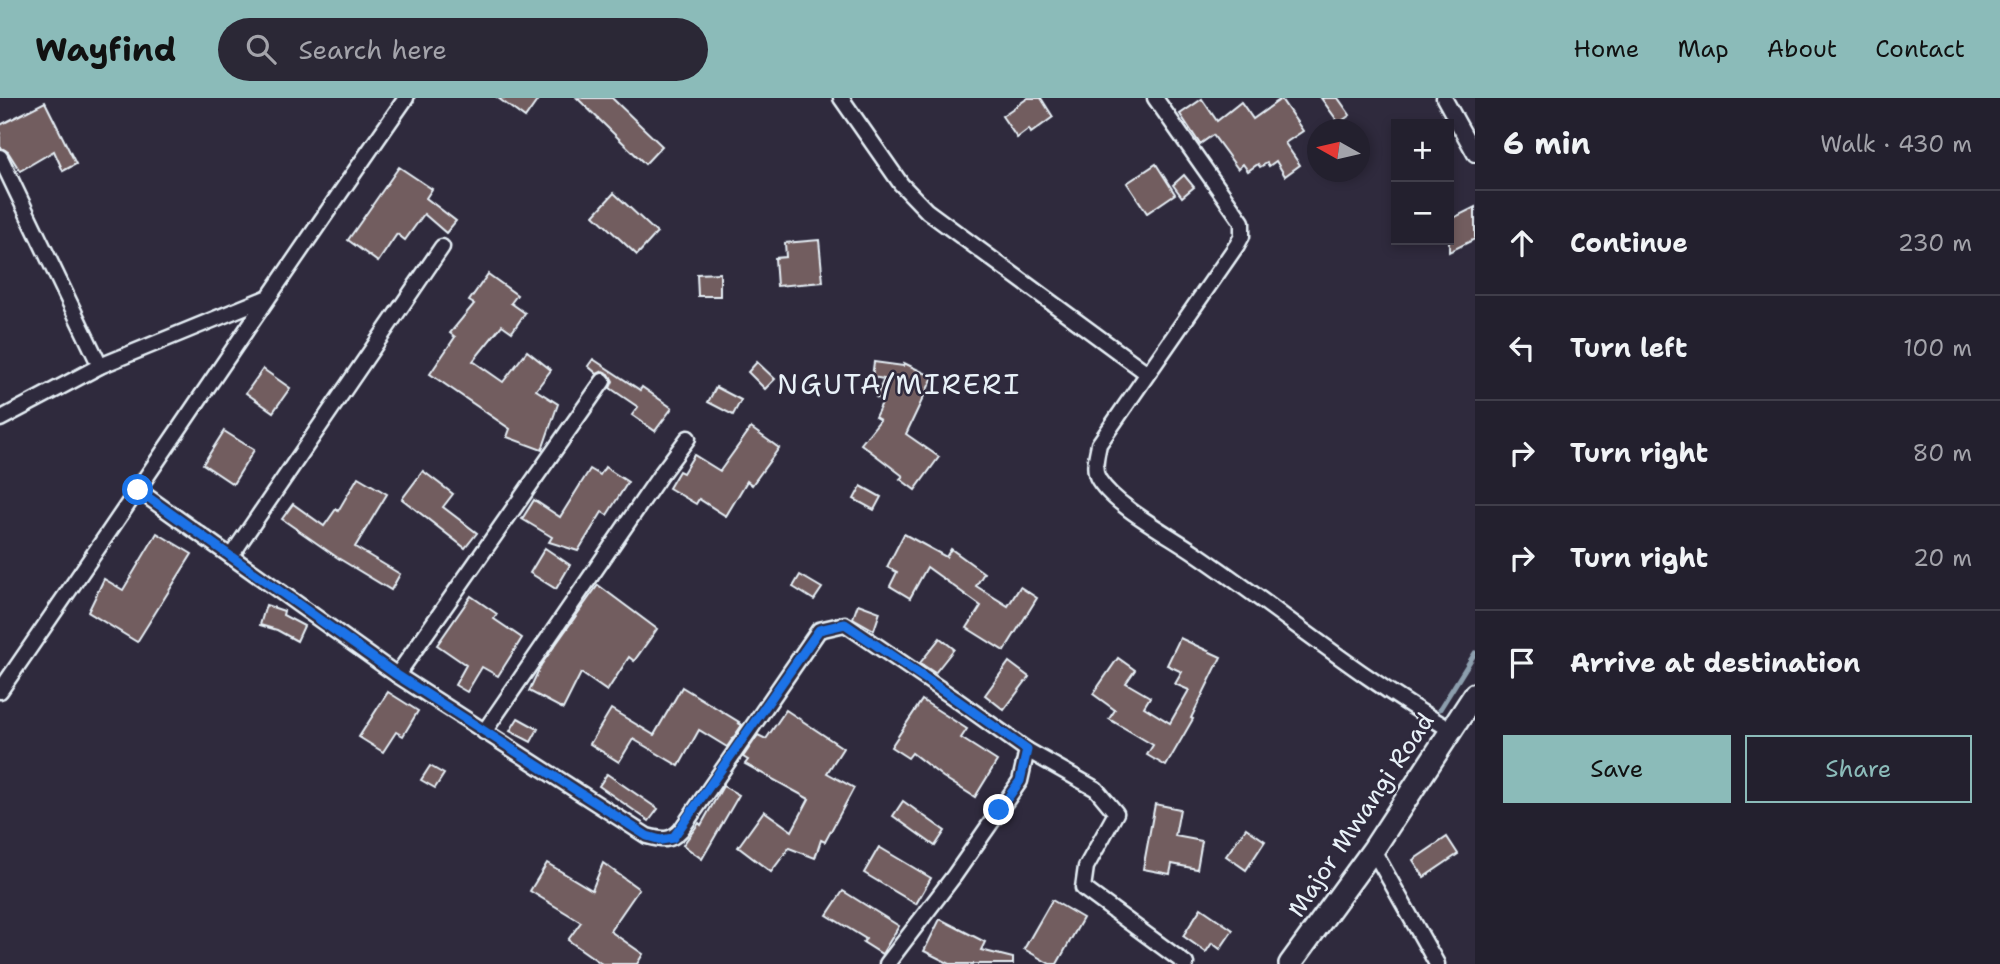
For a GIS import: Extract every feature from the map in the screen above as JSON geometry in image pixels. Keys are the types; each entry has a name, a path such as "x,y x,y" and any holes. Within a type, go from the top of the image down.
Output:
{"street":[{"path":"0,691 266,297 406,98"},
{"path":"841,98 901,184 927,211 1147,373"},
{"path":"1156,98 1242,222 1244,229 1237,245 1099,444 1095,464 1097,478 1132,510 1408,705 1451,730"},
{"path":"1444,98 1475,154"},
{"path":"0,157 100,366"},
{"path":"230,556 442,247"},
{"path":"0,419 100,366 266,297"},
{"path":"397,675 603,381"},
{"path":"484,732 688,438"},
{"path":"138,490 397,675 647,836 661,840 673,838 819,630 845,624 1027,750 1096,789 1116,813 1086,867 1083,888 1186,964"},
{"name":"Major Mwangi Road","path":"1290,964 1373,850 1475,694"},
{"path":"887,964 954,876 1020,781 1027,750"},
{"path":"1373,850 1437,964"}],"building":[{"path":"498,98 539,98 525,118"},
{"path":"577,98 612,98 662,146 645,164"},
{"path":"1028,98 1041,98 1053,117 1031,133 1029,129 1017,138 1002,116"},
{"path":"1321,98 1338,98 1350,115 1344,119 1336,119"},
{"path":"1202,99 1217,121 1241,102 1253,119 1281,99 1303,131 1285,143 1300,165 1285,176 1276,161 1269,166 1267,163 1260,167 1258,164 1248,171 1243,164 1238,169 1213,135 1200,144 1180,114"},
{"path":"45,102 76,164 63,171 54,151 20,171 8,152 0,147 0,125"},
{"path":"1156,164 1175,194 1147,213 1127,183"},
{"path":"399,167 432,189 426,198 456,221 446,233 424,214 405,240 397,234 378,262 348,240"},
{"path":"1184,175 1194,187 1182,197 1173,185"},
{"path":"614,193 657,233 637,255 594,215"},
{"path":"1475,207 1475,239 1449,252 1449,245 1454,245 1454,218"},
{"path":"819,240 823,282 777,286 775,258 786,257 785,243"},
{"path":"720,273 720,296 698,296 697,274"},
{"path":"488,274 517,295 511,303 525,313 512,332 502,325 473,361 503,382 527,351 551,370 536,390 558,404 542,450 507,437 510,429 430,374 455,337 450,333 474,304 469,301"},
{"path":"593,359 672,408 655,431 632,415 638,407 610,388 613,381 609,374 603,371 597,374 588,366"},
{"path":"757,362 775,379 765,389 748,372"},
{"path":"874,362 903,366 904,363 933,377 906,434 939,457 915,490 900,479 903,476 861,444 880,420 875,417 883,401 876,397 884,379 872,377"},
{"path":"263,369 290,388 273,412 246,393"},
{"path":"716,387 741,400 733,415 708,402"},
{"path":"751,428 779,448 752,485 747,481 726,516 699,499 696,504 669,488 679,471 683,473 694,455 720,471"},
{"path":"224,431 254,450 233,484 203,464"},
{"path":"605,467 628,482 607,515 602,512 578,551 549,542 552,537 522,519 534,500 560,517 590,469 600,475"},
{"path":"423,471 453,494 443,507 477,533 465,548 402,499"},
{"path":"358,477 387,494 355,547 400,574 391,590 338,558 282,519 293,504 324,526 336,509 338,511"},
{"path":"861,486 881,497 874,510 854,499"},
{"path":"157,533 192,554 137,642 88,612 104,579 123,590"},
{"path":"904,534 946,557 951,549 984,573 976,586 1008,606 1020,587 1037,598 1004,651 967,628 981,606 927,567 910,598 890,586 897,572 887,567"},
{"path":"545,548 570,565 556,589 530,573"},
{"path":"800,575 822,588 814,600 793,587"},
{"path":"598,585 657,629 634,661 629,657 607,691 581,673 563,709 529,691 541,665"},
{"path":"471,596 497,614 494,619 522,638 498,676 482,667 467,692 455,685 466,665 437,645"},
{"path":"858,604 880,612 874,630 853,618"},
{"path":"266,605 284,611 283,615 304,626 297,641 277,630 260,625"},
{"path":"940,638 954,649 935,673 920,663"},
{"path":"1180,638 1221,657 1191,718 1193,719 1166,766 1147,755 1153,745 1109,719 1115,710 1093,694 1118,658 1135,670 1126,683 1150,697 1144,707 1170,723 1189,690 1175,684 1182,672 1167,665"},
{"path":"1009,662 1029,677 1004,710 985,695"},
{"path":"682,687 742,725 727,747 699,730 679,766 633,739 619,762 590,744 611,709 654,735"},
{"path":"388,692 418,711 403,736 396,732 383,752 359,737"},
{"path":"922,700 967,729 961,738 997,761 975,797 912,753 908,758 891,747"},
{"path":"786,710 843,748 827,773 854,788 825,842 821,840 815,858 789,848 771,872 738,847 764,811 792,831 809,799 745,764 748,760 743,757 758,735 766,739"},
{"path":"518,718 538,729 531,742 510,731"},
{"path":"430,766 444,774 435,788 421,780"},
{"path":"607,774 658,809 649,821 599,786"},
{"path":"723,786 739,795 702,859 683,845 699,823 701,825"},
{"path":"903,801 945,831 935,846 893,816"},
{"path":"1155,804 1180,809 1175,836 1202,841 1197,869 1172,864 1170,874 1143,869"},
{"path":"1246,828 1265,841 1246,870 1226,856"},
{"path":"1447,837 1458,854 1424,877 1413,860"},
{"path":"879,847 931,878 916,904 864,873"},
{"path":"547,863 592,890 603,863 639,889 610,931 643,954 637,964 602,964 568,940 581,922 530,891"},
{"path":"843,891 899,926 882,954 863,942 866,939 827,915"},
{"path":"1052,900 1083,918 1057,964 1050,964 1024,949"},
{"path":"1201,908 1233,930 1220,949 1212,943 1206,952 1183,936"},
{"path":"940,919 985,942 981,950 1013,958 1013,964 950,964 924,951"}],"waterway":[{"path":"1440,709 1475,653"}],"district":[{"name":"NGUTA/MIRERI","path":"899,384"}],"route":[{"path":"138,490 397,675 647,836 661,840 673,838 681,830 819,630 845,624 1027,750 1020,781 999,810"}]}
